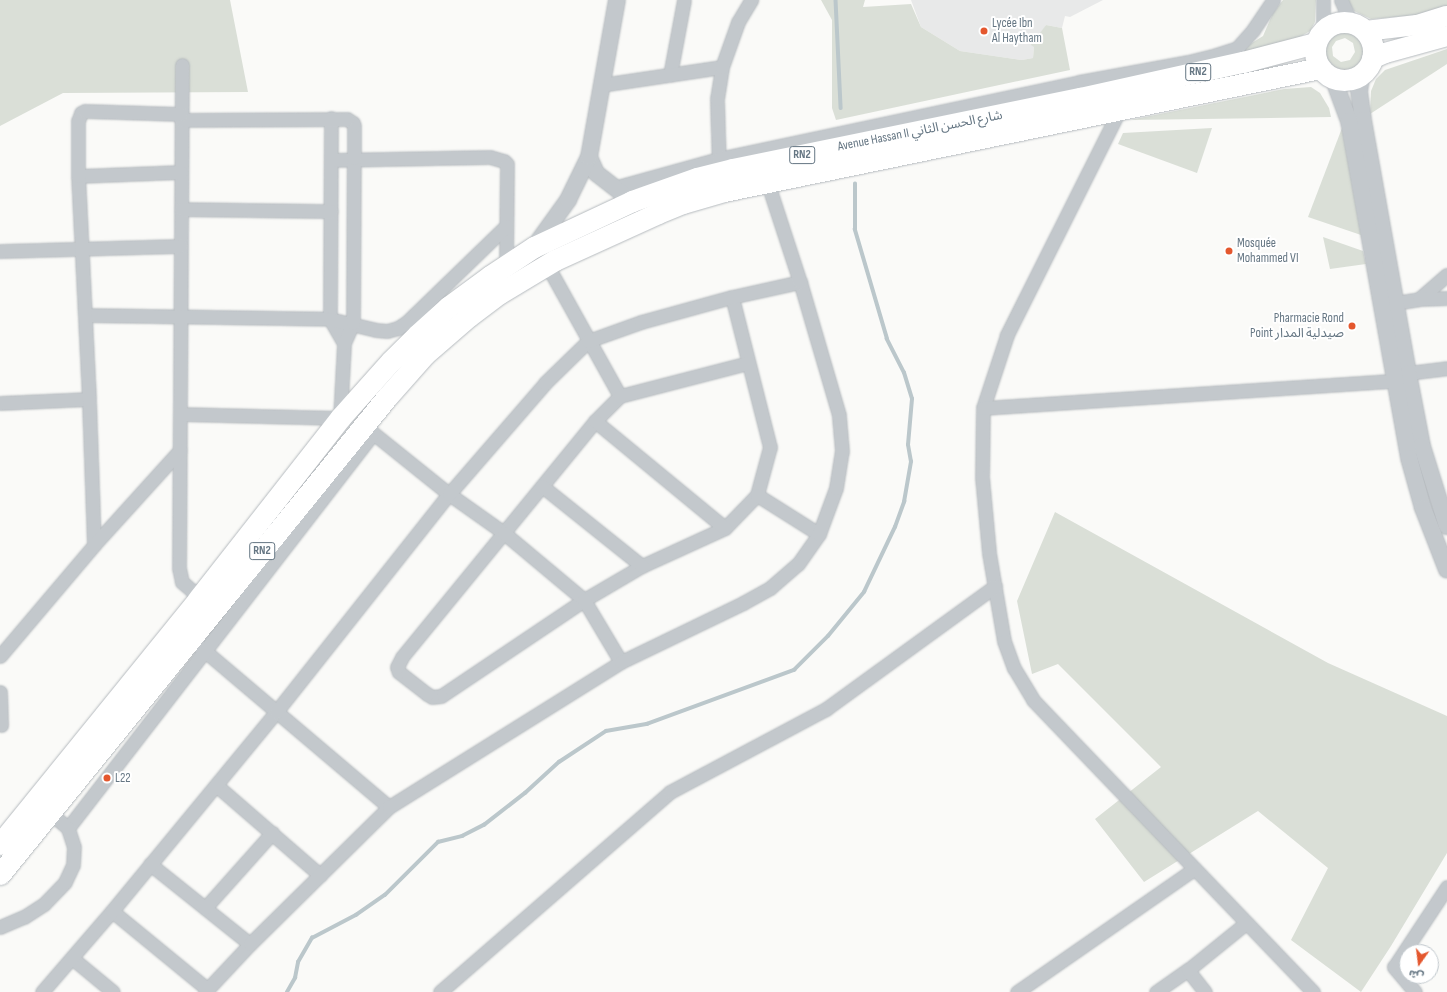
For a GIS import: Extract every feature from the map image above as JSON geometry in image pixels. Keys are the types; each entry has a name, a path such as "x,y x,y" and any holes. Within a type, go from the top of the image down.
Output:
{"highway":[{"name":"RN2","path":"1319,36 1331,24 1341,22 1358,27"},
{"path":"1358,27 1372,44 1367,67"},
{"name":"Avenue Hassan II شارع الحسن الثاني","path":"551,262 683,203 722,180 1243,62 1319,36"},
{"path":"1319,36 1316,61 1326,73"},
{"name":"RN2","path":"1326,73 1343,80 1353,79 1367,67"},
{"name":"Avenue Hassan II شارع الحسن الثاني","path":"534,247 624,194 697,178 722,180 1117,114 1326,73"},
{"path":"624,194 639,208 639,219 636,223"},
{"name":"RN2","path":"8,836 50,813 198,645 207,603 340,418 417,334 448,308 534,247"},
{"path":"534,247 533,254 535,260 540,264 551,262"},
{"name":"RN2","path":"0,874 8,836 207,603 367,431 387,397 425,354 500,293 551,262"}],"main road":[{"name":"RN2","path":"1358,27 1417,25 1447,16"},
{"name":"RN2","path":"1367,67 1385,53 1447,36"}],"street":[{"path":"534,247 568,200 589,157 617,0"},
{"path":"670,75 684,0"},
{"path":"722,180 717,99 722,67 738,22 751,0"},
{"path":"722,180 1071,84 1216,55 1237,48 1253,30 1273,0"},
{"path":"1319,36 1324,0"},
{"path":"1342,0 1358,27"},
{"path":"182,65 180,577 182,582 207,603"},
{"path":"601,84 722,67"},
{"path":"1367,67 1359,91 1395,303 1401,377 1403,432 1415,483 1432,533 1447,570"},
{"path":"1326,73 1349,121 1401,377 1447,526"},
{"path":"94,545 89,399 78,176 78,121 81,113 85,111 181,117 331,118 347,120 353,123 353,323 344,343 340,418 180,414"},
{"path":"722,180 770,190 1117,114"},
{"path":"1117,114 1007,335 983,408 982,476 989,553 1004,641 1014,668 1023,686 1033,700 1313,992"},
{"path":"331,118 332,160 330,318 344,343"},
{"path":"589,157 596,173 624,194"},
{"path":"332,160 354,158 498,158 507,164 506,266"},
{"path":"78,176 181,172"},
{"path":"112,911 206,991 250,944 389,807 621,662 743,603 770,588 798,564 819,534 836,488 842,451 839,414 800,282 770,190"},
{"path":"181,209 331,211"},
{"path":"85,316 330,318 376,330 387,331 398,328 407,322 506,226"},
{"path":"0,251 181,246"},
{"path":"551,262 588,341 620,396"},
{"path":"1419,299 1447,275"},
{"path":"42,992 112,911 276,712 449,494 545,382 588,341 641,322 732,297 800,282"},
{"path":"732,297 770,447 757,496 725,528 642,566 584,600 441,696 432,697 399,672 397,667 402,656 595,421 620,396 748,363"},
{"path":"1395,303 1419,299 1447,298"},
{"path":"983,408 1401,377 1447,368"},
{"path":"0,403 89,399"},
{"path":"595,421 725,528"},
{"path":"68,828 198,645 367,431 449,494 504,533 584,600 621,662"},
{"path":"0,656 94,545 180,450"},
{"path":"542,486 642,566"},
{"path":"757,496 819,534"},
{"path":"440,992 670,792 826,709 995,586"},
{"path":"198,645 389,807"},
{"path":"0,692 1,725"},
{"path":"216,785 320,875"},
{"path":"0,927 24,917 44,904 65,882 73,865 74,847 68,828 50,813"},
{"path":"205,908 272,833"},
{"path":"150,864 250,944"},
{"path":"1016,992 1194,869"},
{"path":"1415,992 1394,967 1447,887"},
{"path":"1156,992 1188,970 1246,923"},
{"path":"72,958 114,992"},
{"path":"1188,970 1206,992"}],"shaded area":[{"path":"0,0 230,0 248,92 63,93 0,126"},
{"path":"821,0 865,0 863,7 911,4 921,27 960,51 1022,60 1033,58 1034,47 1031,45 1033,34 1040,33 1046,25 1062,28 1070,70 836,120 832,108 832,20"},
{"name":"Lycée Ibn Al Haytham","path":"911,0 1103,0 1070,17 1065,16 1062,28 1046,25 1034,47 1033,58 1022,60 960,51 921,27"},
{"path":"1283,0 1316,0 1315,22 1310,31 1300,37 1246,55 1239,51 1263,36 1273,13"},
{"path":"1347,0 1447,0 1447,8 1419,15 1371,19 1354,11"},
{"path":"1340,28 1350,28 1361,36 1366,51 1363,61 1356,69 1347,72 1337,72 1331,69 1321,55 1321,45 1323,39 1330,31","holes":["1345,38 1353,43 1355,52 1350,60 1341,62 1333,56 1332,47 1336,41"]},
{"path":"1447,49 1447,64 1370,114 1371,91 1376,79 1385,70"},
{"path":"1311,87 1320,93 1329,108 1331,117 1130,120 1284,89"},
{"path":"1212,128 1197,173 1118,144 1123,133"},
{"path":"1342,128 1361,235 1308,217"},
{"path":"1323,237 1363,251 1366,264 1330,269"},
{"path":"1055,512 1328,663 1447,716 1447,853 1391,946 1361,992 1291,940 1328,868 1258,811 1144,882 1095,819 1161,767 1058,664 1032,674 1017,601"}],"waterway":[{"path":"836,0 841,108"},
{"path":"287,992 295,978 298,962 312,938 356,915 385,895 438,842 462,836 484,825 525,793 559,762 606,731 647,724 794,670 828,636 864,592 895,527 904,502 911,462 908,445 912,399 904,373 887,339 855,230 855,184"}],"place":[{"name":"Lycée Ibn Al Haytham","path":"984,31"},
{"name":"Mosquée Mohammed VI","path":"1229,251"},
{"name":"Pharmacie Rond Point صيدلية المدار","path":"1352,326"},
{"name":"L22","path":"107,778"}]}
